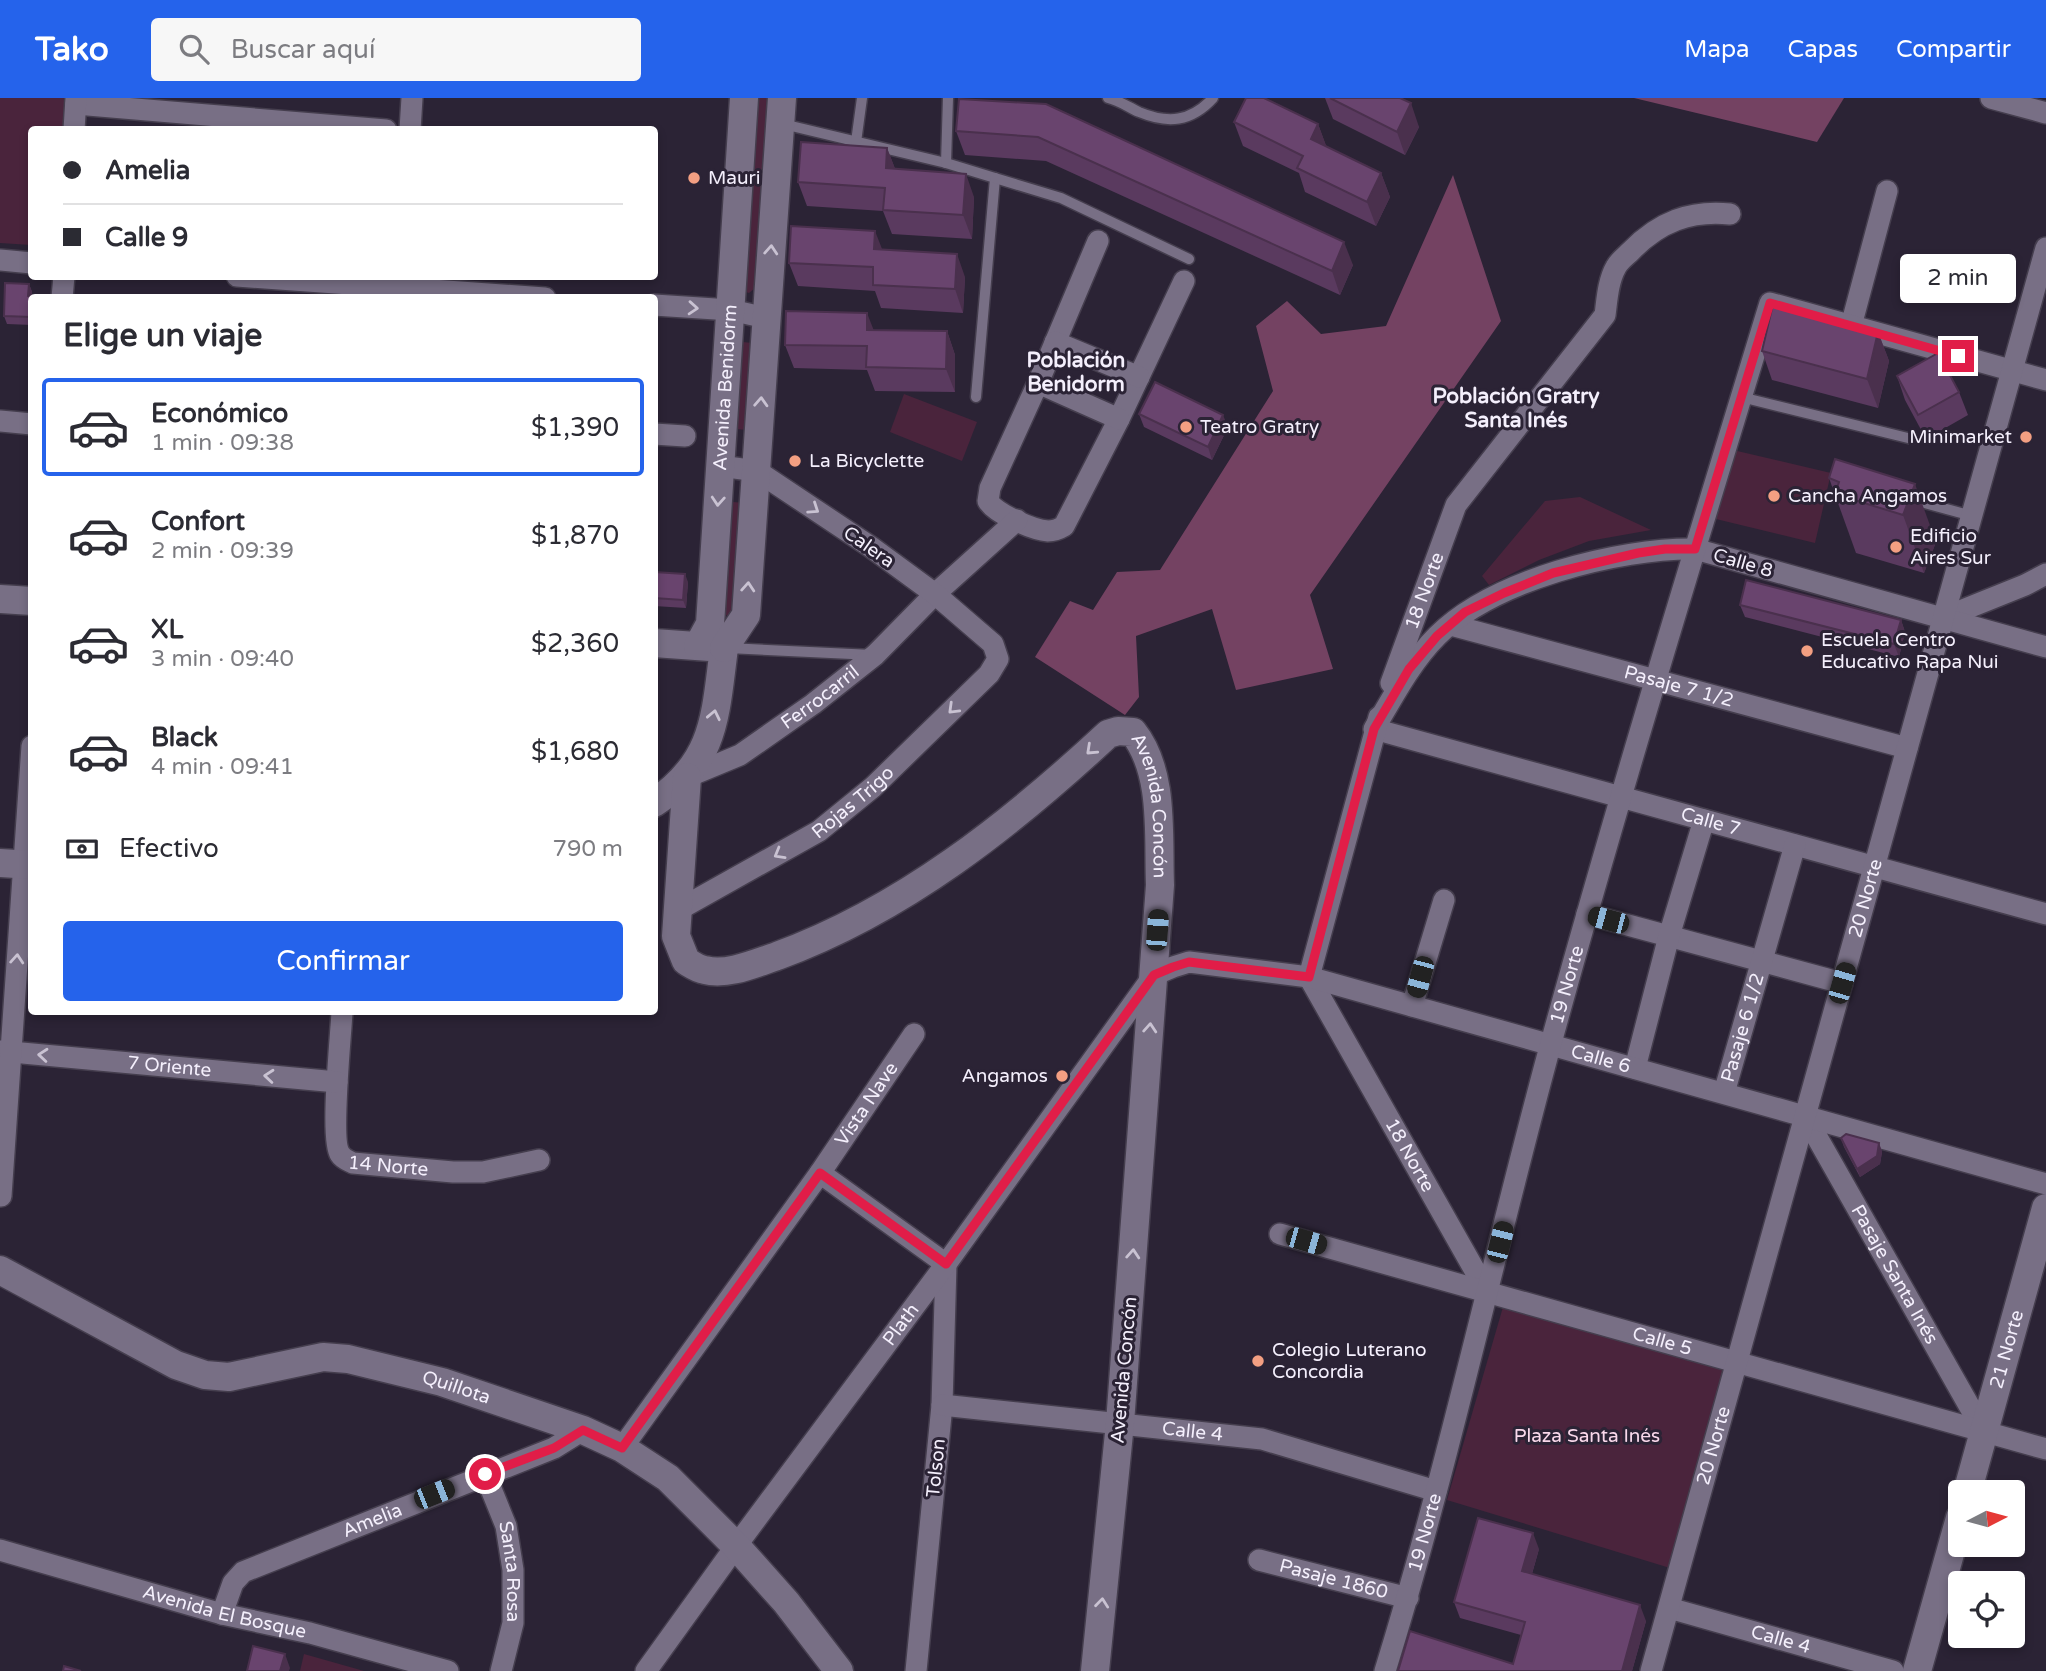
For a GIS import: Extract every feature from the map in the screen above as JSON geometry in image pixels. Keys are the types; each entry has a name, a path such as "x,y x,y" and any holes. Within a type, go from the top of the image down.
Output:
{"main road":[{"name":"Avenida Benidorm","path":"687,777 705,747 715,716 710,624 744,98"},
{"name":"Avenida Benidorm","path":"711,647 746,615 781,111"},
{"path":"0,599 28,601"},
{"path":"658,643 711,647"},
{"name":"Avenida Concón","path":"687,777 676,936 685,961 705,970 728,970 812,943 869,914 927,878 1011,820 1108,734 1118,731 1133,732 1144,746 1156,800 1160,885 1101,1670"},
{"path":"658,800 687,777"},
{"name":"21 Norte","path":"1971,1480 2046,1208"},
{"name":"Quillota","path":"0,1270 176,1364 205,1376 229,1377 323,1357 348,1359 442,1382 583,1430 622,1448 668,1478 736,1546 786,1602 839,1671"},
{"path":"1917,1671 1949,1558"}],"street":[{"path":"410,126 412,98"},
{"path":"1991,98 2046,113"},
{"path":"74,126 76,101 343,126"},
{"path":"1887,191 1851,326 2046,380"},
{"name":"18 Norte","path":"1487,1292 1309,977 1374,729 1456,505 1605,315 1616,266 1646,236 1672,221 1700,213 1730,214"},
{"path":"1098,241 988,495 988,501 996,511 1044,531 1064,526 1119,419 1184,281"},
{"name":"20 Norte","path":"1651,1671 2046,248"},
{"path":"0,260 28,262"},
{"path":"296,280 492,294"},
{"name":"19 Norte","path":"1385,1671 1408,1598 1550,1045 1621,797 1770,303 1851,326"},
{"path":"658,305 731,310 766,318"},
{"path":"1055,342 1139,377"},
{"path":"1038,383 1119,419"},
{"path":"0,421 28,424"},
{"path":"658,434 685,436"},
{"name":"Calera","path":"720,466 757,471 871,547 935,594 993,644 998,659"},
{"name":"Ferrocarril","path":"687,777 740,755 813,704 875,655 935,594 1017,520"},
{"name":"Calle 8","path":"1374,729 1409,669 1437,636 1465,612 1553,573 1665,549 1695,549 2046,647"},
{"path":"1943,618 2046,574"},
{"name":"Pasaje 7 1/2","path":"1451,625 1907,748"},
{"name":"Rojas Trigo","path":"678,910 819,831 873,787 989,674 998,659"},
{"name":"Calle 7","path":"1374,729 2046,915"},
{"path":"1,1196 5,1051 18,864 28,780"},
{"path":"1635,1068 1704,820"},
{"name":"Pasaje 6 1/2","path":"1724,1093 1795,845"},
{"path":"1412,1006 1444,900"},
{"name":"Pasaje 6 1/2","path":"1587,914 1842,983"},
{"name":"Calle 6","path":"1154,975 1189,962 1309,977 2046,1184"},
{"name":"Plath","path":"646,1671 946,1264 1154,975"},
{"name":"14 Norte","path":"342,1015 336,1143 340,1154 353,1163 453,1172 483,1172 539,1160"},
{"name":"Vista Nave","path":"622,1448 820,1173 914,1034"},
{"name":"7 Oriente","path":"5,1051 337,1082"},
{"name":"Pasaje Santa Inés","path":"1805,1116 1984,1432"},
{"path":"820,1173 946,1264"},
{"name":"Calle 5","path":"1280,1234 2046,1449"},
{"name":"Tolson","path":"916,1671 942,1405 946,1264"},
{"name":"Calle 4","path":"942,1405 1262,1439 1436,1491"},
{"name":"Amelia","path":"222,1614 233,1583 243,1572 554,1448 583,1430"},
{"name":"Santa Rosa","path":"485,1474 506,1526 513,1570 513,1623 500,1671"},
{"name":"Avenida El Bosque","path":"0,1550 222,1614 310,1633 448,1671"},
{"name":"Pasaje 1860","path":"1259,1560 1408,1598"},
{"name":"Calle 4","path":"1669,1608 1893,1671"}],"lane":[{"path":"856,142 862,98"},
{"path":"946,163 948,98"},
{"path":"1116,99 1141,113 1176,120 1201,111 1213,98"},
{"path":"781,111 856,142 946,163 1061,198 1189,259"},
{"path":"976,397 995,178"},
{"path":"1741,397 1912,439"},
{"path":"1898,495 1972,516"},
{"path":"711,647 875,655"}],"green space":[{"path":"0,98 67,98 65,126 28,126 28,245 0,243"},
{"path":"755,98 767,98 755,288 749,293 743,291"},
{"path":"743,342 752,343 747,430 736,429"},
{"path":"904,394 977,422 962,461 890,432"},
{"name":"Cancha Angamos","path":"1733,450 1831,473 1815,543 1716,519"},
{"path":"1580,497 1651,530 1589,541 1539,560 1489,585 1482,576 1545,501"},
{"path":"733,502 745,503 736,614 723,616"},
{"name":"Plaza Santa Inés","path":"1503,1307 1725,1369 1670,1568 1447,1500"},
{"path":"304,1654 364,1671 300,1671"}],"shaded area":[{"path":"1634,98 1844,98 1817,142"},
{"path":"1453,175 1501,321 1310,595 1333,669 1236,690 1212,609 1136,636 1139,697 1125,715 1035,657 1070,601 1093,610 1117,572 1160,570 1273,391 1256,326 1287,301 1321,334 1386,326"}],"building":[{"path":"1246,98 1264,98 1318,124 1311,139 1381,173 1367,202 1297,168 1303,156 1234,122"},
{"path":"1330,98 1400,98 1411,103 1397,132"},
{"path":"959,99 1046,104 1344,242 1332,271 1038,137 956,131"},
{"path":"801,142 887,148 886,168 966,174 963,215 883,210 885,188 798,182"},
{"path":"791,226 875,231 874,249 957,254 955,289 873,285 873,267 789,263"},
{"path":"5,283 29,284 28,317 4,316"},
{"path":"1773,304 1878,332 1867,379 1762,351"},
{"path":"786,311 867,313 867,330 947,331 946,369 866,367 867,346 785,345"},
{"path":"1938,353 1959,392 1918,415 1897,376"},
{"name":"Teatro Gratry","path":"1155,382 1223,415 1208,447 1139,414"},
{"path":"1835,459 1915,484 1903,515 1835,494 1839,482 1829,478"},
{"path":"658,572 685,574 683,600 658,598"},
{"path":"1746,580 1901,620 1894,644 1740,605"},
{"path":"1846,1134 1879,1143 1877,1156 1857,1169 1841,1138"},
{"path":"1478,1518 1533,1533 1522,1571 1640,1605 1622,1671 1398,1671 1410,1631 1513,1664 1525,1622 1454,1602"},
{"path":"253,1646 285,1654 280,1671 247,1671"},
{"path":"64,1666 81,1671 63,1671"}],"place":[{"name":"Mauri","path":"694,178"},
{"name":"Teatro Gratry","path":"1186,427"},
{"name":"Minimarket","path":"2026,437"},
{"name":"La Bicyclette","path":"795,461"},
{"name":"Cancha Angamos","path":"1774,496"},
{"name":"Edificio Aires Sur","path":"1896,547"},
{"name":"Escuela Centro Educativo Rapa Nui","path":"1807,651"},
{"name":"Angamos","path":"1062,1076"},
{"name":"Colegio Luterano Concordia","path":"1258,1361"}],"district":[{"name":"Población Benidorm","path":"1076,372"},
{"name":"Población Gratry Santa Inés","path":"1516,408"}],"route":[{"path":"485,1474 554,1448 583,1430 622,1448 820,1173 946,1264 1154,975 1189,962 1309,977 1374,729 1409,669 1437,636 1465,612 1504,593 1553,573 1618,557 1665,549 1695,549 1770,303 1958,356"}]}
